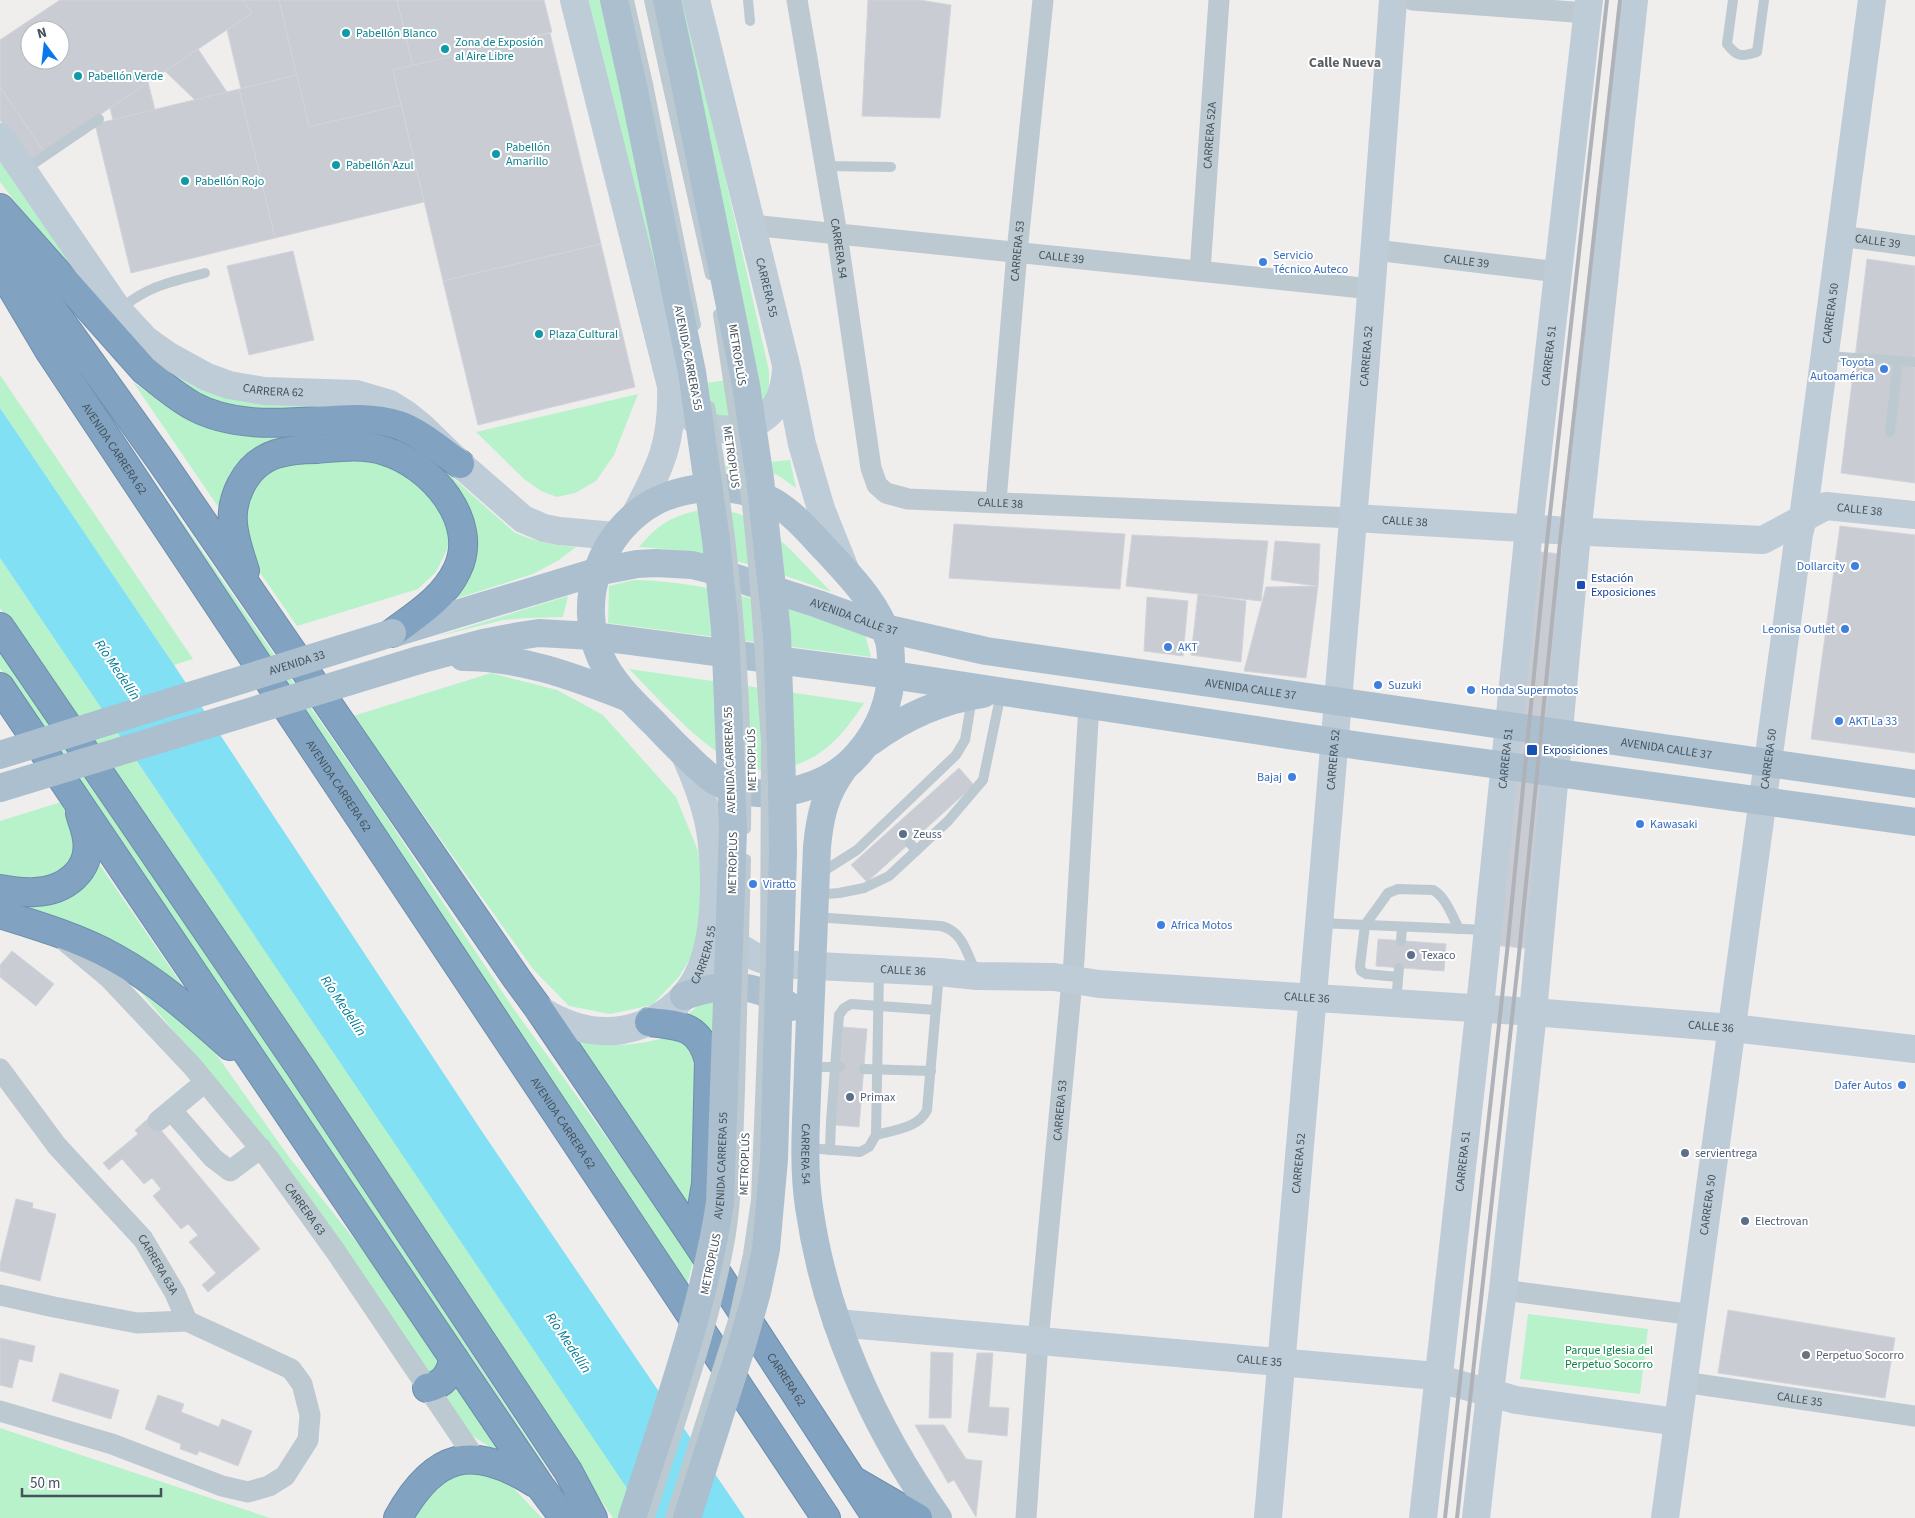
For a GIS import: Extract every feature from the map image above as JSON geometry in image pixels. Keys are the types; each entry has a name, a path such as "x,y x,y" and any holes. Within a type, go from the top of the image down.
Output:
{"highway":[{"path":"0,208 144,370 170,392 193,406 243,422 282,423 345,418 374,420 399,425 420,436 460,464"},
{"path":"0,236 161,461 539,1009 696,1241"},
{"name":"AVENIDA CARRERA 62","path":"0,268 50,352 826,1518"},
{"path":"251,592 234,529 233,509 238,490 258,463 275,454 301,450 364,446 386,451 408,460 423,471 446,495 455,511 463,543 458,568 451,582 436,599 392,633"},
{"path":"0,628 305,1075 568,1471 593,1518"},
{"path":"0,687 540,1486 564,1518"},
{"path":"0,889 35,892 54,889 67,883 81,871 86,856 87,840 77,802"},
{"path":"0,914 46,928 112,968 188,1009 259,1071"},
{"path":"649,1022 686,1027 696,1034 705,1047 709,1061 706,1184 696,1241"},
{"name":"CARRERA 62","path":"696,1241 877,1518"},
{"path":"427,1388 445,1380 454,1359"},
{"path":"398,1518 407,1501 425,1479 442,1467 458,1461 476,1458 496,1462 540,1486"},
{"path":"849,1477 918,1518"}],"main road":[{"name":"AVENIDA CARRERA 55","path":"614,0 640,85 692,372 707,468 725,628 733,830 720,1203 713,1248 703,1292 632,1518"},
{"path":"667,0 675,76 746,385 760,479 777,633 783,843 774,1159 766,1249 757,1292 742,1346 687,1518"},
{"path":"727,487 747,491 772,501 788,512 846,572 868,599 890,643 892,675 889,695 882,720 865,746 844,768 824,780 801,789 762,793 742,790 714,780 685,755 629,698 605,667 593,636 591,594 596,572 615,536 635,514 658,500 691,489 727,487"},
{"name":"AVENIDA CALLE 37","path":"596,572 637,564 692,565 780,592 884,628 986,651 1915,784"},
{"name":"AVENIDA 33","path":"0,755 392,633 596,572"},
{"path":"0,788 420,660 483,643 539,634 593,636 892,675 973,691 1001,692 1089,704 1334,742 1915,822"},
{"path":"420,660 473,657 514,661 571,676 629,698"},
{"path":"865,746 895,726 921,712 973,691"},
{"name":"CARRERA 54","path":"844,768 832,784 822,816 817,847 808,1067 818,1149 809,1206 820,1266 837,1323 863,1389 889,1442 938,1518"},
{"path":"684,996 706,989 722,987 738,986 753,989 775,996 810,1022"}],"street":[{"path":"574,0 671,386 677,402 688,415 702,424 719,429 736,429 752,424 767,415 778,402 785,386 787,369"},
{"name":"CARRERA 55","path":"696,0 787,369 802,444 821,509 846,572"},
{"name":"CARRERA 54","path":"797,0 837,234 871,468 877,485 886,493"},
{"name":"CARRERA 53","path":"996,501 1017,252 1043,0"},
{"name":"CARRERA 52A","path":"1200,271 1219,0"},
{"name":"CARRERA 52","path":"1268,1518 1354,518 1393,0"},
{"path":"1412,0 1588,7"},
{"path":"1476,1518 1533,1012 1578,532 1634,0"},
{"name":"CARRERA 50","path":"1665,1518 1682,1382 1694,1315 1799,534 1803,518 1872,0"},
{"name":"CARRERA 51","path":"1423,1518 1480,1008 1529,529 1588,7"},
{"name":"CARRERA 62","path":"0,137 118,311 146,340 167,356 207,377 229,385 264,391 356,394 390,404 422,427 516,514 532,524 559,532 615,536"},
{"name":"CALLE 39","path":"751,225 1372,289"},
{"name":"CALLE 39","path":"1840,236 1915,246"},
{"name":"CALLE 39","path":"1375,250 1558,272"},
{"path":"635,514 659,469 665,452 670,426 671,386"},
{"name":"CALLE 38","path":"886,493 908,499 996,501 1354,518 1578,532 1763,540 1826,506 1915,515"},
{"name":"CARRERA 53","path":"1026,1518 1038,1341 1072,979 1089,704"},
{"name":"CARRERA 55","path":"539,1009 568,1025 601,1032 634,1027 649,1022 668,1011 684,996 697,978 706,959 713,921 714,866 708,816 698,785 685,755"},
{"name":"CALLE 36","path":"713,921 739,947 756,957 776,964 939,972 977,976 1054,976 1099,984 1312,997 1398,982 1480,1008 1732,1028 1915,1049"},
{"name":"CARRERA 63","path":"112,968 260,1148 336,1252 476,1458"},
{"name":"CARRERA 63A","path":"0,1069 57,1146 143,1239 175,1293 187,1321"},
{"path":"205,1082 165,1116 234,1178 260,1148"},
{"path":"1503,1290 1694,1315"},
{"path":"0,1295 137,1323 187,1321 291,1369 302,1384 310,1415 308,1440 285,1476 269,1486 248,1492 222,1486 112,1444 0,1412"},
{"name":"CALLE 35","path":"837,1323 1425,1375 1516,1400 1678,1422"},
{"name":"CALLE 35","path":"1682,1382 1915,1416"}],"lane":[{"path":"630,0 640,85 686,268 697,333"},
{"name":"METROPLÚS","path":"649,0 675,76 714,294 747,505 766,741 764,976 756,1200 748,1254 734,1317 670,1518"},
{"path":"748,0 750,21"},
{"path":"1733,0 1727,44 1733,53 1743,56 1757,52 1764,0"},
{"path":"23,171 98,119"},
{"path":"826,166 891,167"},
{"path":"118,311 132,300 158,285 205,273"},
{"path":"1825,356 1915,362"},
{"path":"1890,432 1898,361"},
{"name":"METROPLUS","path":"650,1518 710,1326 731,1233 736,1184 744,978 747,790 744,702 738,622 722,482 709,399"},
{"path":"815,896 857,850 893,822 925,792 956,755 965,740 973,691"},
{"path":"815,896 864,888 889,876 913,847 983,780 1001,692"},
{"path":"1398,982 1361,971 1366,925 1388,893 1398,888 1433,890 1437,892 1443,899 1459,929"},
{"path":"815,896 951,928 960,937 977,976"},
{"path":"1318,923 1488,930"},
{"path":"1401,941 1402,926"},
{"path":"879,969 878,1006 876,1135 869,1147 860,1152 818,1149 831,1122 838,1067 839,1015 844,1008 851,1004 878,1006 936,1010"},
{"path":"876,1135 915,1124 924,1118 927,1110 939,972"},
{"path":"808,1067 838,1067"},
{"path":"864,1069 930,1071"}],"green space":[{"path":"587,0 602,0 685,386 755,376 676,0 685,0 769,371 769,389 764,403 720,419 685,398"},
{"path":"0,153 167,367 362,407 279,412 238,407 205,399 180,387 90,299 0,182"},
{"path":"0,375 193,659 174,665 0,408"},
{"path":"133,382 163,404 197,423 378,433 396,438 418,447 514,532 544,542 576,547 559,560 533,574 452,600 475,554 477,541 471,523 414,455 255,450 239,464 230,476 221,511"},
{"path":"638,394 614,455 596,481 575,493 557,497 541,491 524,479 476,432"},
{"path":"366,458 397,467 428,486 451,534 446,552 436,572 418,589 297,626 261,574 244,537 248,489 279,464"},
{"path":"790,460 796,488 768,471 685,470"},
{"path":"144,467 381,809 513,1008 694,1258 687,1285 505,1015"},
{"path":"711,508 736,513 760,522 791,550 831,592 741,562 685,551 639,547 655,530 670,520 688,513"},
{"path":"0,558 628,1489 619,1518 613,1518 0,608"},
{"path":"634,580 694,585 723,591 865,634 871,657 608,623 609,586"},
{"path":"568,596 563,617 503,620 435,637"},
{"path":"0,653 287,1072 552,1476 468,1361 0,668"},
{"path":"629,669 864,703 842,733 814,757 791,766 760,770 744,767 726,758 708,745 672,713"},
{"path":"491,673 557,690 603,715 676,797 698,851 705,913 700,943 678,978 652,1005 610,1014 569,1006 533,969 353,716"},
{"path":"61,802 76,828 80,842 70,874 0,883 0,821"},
{"path":"97,861 193,1001 0,901 23,906 40,906 63,900"},
{"path":"123,972 201,1033 289,1157 365,1253 440,1364 431,1377 244,1119 165,1020"},
{"path":"714,992 713,1052 686,1016"},
{"path":"668,1037 677,1038 686,1043 692,1053 697,1077 695,1169 687,1204 573,1040 620,1045 642,1043"},
{"name":"Parque Iglesia del Perpetuo Socorro","path":"1528,1314 1648,1329 1640,1394 1520,1379"},
{"path":"455,1384 503,1455 471,1435 442,1393"},
{"path":"0,1428 270,1518 0,1518"},
{"path":"479,1469 497,1471 542,1518 414,1518 426,1500 452,1477"}],"water":[{"name":"Río Medellín","path":"0,408 174,665 483,1133 745,1518 647,1518 0,558"}],"building":[{"name":"Pabellón Verde","path":"60,0 243,0 252,13 44,152 0,87 0,40 20,27 20,70 70,70 70,20 30,20"},
{"path":"243,0 279,0 297,75 241,89 227,30 252,13"},
{"name":"Pabellón Blanco","path":"279,0 397,0 413,66 393,70 401,105 309,127"},
{"name":"Zona de Exposión al Aire Libre","path":"397,0 544,0 552,32 413,66"},
{"path":"868,0 919,0 951,5 940,118 862,116"},
{"name":"Pabellón Amarillo","path":"550,33 601,244 443,281 393,70"},
{"path":"198,49 227,92 195,100 165,71"},
{"name":"Pabellón Azul","path":"297,75 309,127 401,105 424,202 275,238 239,89"},
{"path":"148,82 155,110 113,120 110,108"},
{"path":"0,87 44,152 28,162 0,120"},
{"name":"Pabellón Rojo","path":"239,89 275,238 131,273 95,124"},
{"name":"Plaza Cultural","path":"601,244 635,387 478,425 443,281"},
{"path":"293,251 314,340 249,355 227,266"},
{"name":"Toyota Autoamérica","path":"1867,259 1915,266 1915,483 1841,473"},
{"path":"954,524 1125,534 1120,589 949,578"},
{"path":"1840,526 1915,535 1915,753 1811,739"},
{"path":"1132,535 1268,541 1261,601 1126,586"},
{"path":"1275,541 1320,544 1318,586 1271,580"},
{"name":"Exposiciones","path":"1530,551 1573,555 1534,949 1492,945"},
{"path":"1318,586 1306,678 1244,671 1266,587"},
{"path":"1198,594 1246,601 1241,662 1191,655"},
{"path":"1147,597 1188,601 1183,656 1144,651"},
{"name":"Zeuss","path":"959,768 974,785 867,882 851,865"},
{"name":"Texaco","path":"1378,939 1446,944 1444,971 1376,966"},
{"path":"12,951 54,984 36,1006 0,977 0,965"},
{"name":"Primax","path":"843,1027 867,1029 859,1127 835,1125"},
{"path":"150,1117 260,1249 208,1292 202,1285 216,1273 189,1242 198,1235 188,1224 181,1229 153,1196 161,1189 152,1178 144,1184 122,1159 109,1170 103,1163 138,1134 135,1130"},
{"path":"16,1199 33,1203 32,1208 56,1214 40,1281 0,1271 0,1264"},
{"name":"Perpetuo Socorro","path":"1728,1310 1895,1338 1885,1398 1718,1373"},
{"path":"0,1338 35,1346 32,1362 19,1359 12,1388 0,1385"},
{"path":"931,1352 953,1353 951,1418 929,1418"},
{"path":"977,1353 993,1353 989,1407 1009,1408 1007,1436 968,1432"},
{"path":"60,1373 119,1390 111,1419 52,1401"},
{"path":"158,1395 184,1404 181,1412 219,1427 222,1419 252,1431 238,1466 199,1451 197,1455 180,1449 181,1444 145,1429"},
{"path":"915,1425 944,1425 966,1459 982,1461 976,1517 954,1480 948,1483"}],"railway":[{"path":"1445,1518 1507,952 1547,541 1607,0"},
{"path":"1457,1518 1519,954 1560,542 1620,0"}],"place":[{"name":"Pabellón Blanco","path":"346,33"},
{"name":"Zona de Exposión al Aire Libre","path":"445,49"},
{"name":"Pabellón Verde","path":"78,76"},
{"name":"Pabellón Amarillo","path":"496,154"},
{"name":"Pabellón Azul","path":"336,165"},
{"name":"Pabellón Rojo","path":"185,181"},
{"name":"Servicio Técnico Auteco","path":"1263,262"},
{"name":"Plaza Cultural","path":"539,334"},
{"name":"Toyota Autoamérica","path":"1884,369"},
{"name":"Dollarcity","path":"1855,566"},
{"name":"Estación Exposiciones","path":"1581,585"},
{"name":"Leonisa Outlet","path":"1845,629"},
{"name":"AKT","path":"1168,647"},
{"name":"Suzuki","path":"1378,685"},
{"name":"Honda Supermotos","path":"1471,690"},
{"name":"AKT La 33","path":"1839,721"},
{"name":"Exposiciones","path":"1532,750"},
{"name":"Bajaj","path":"1292,777"},
{"name":"Kawasaki","path":"1640,824"},
{"name":"Zeuss","path":"903,834"},
{"name":"Viratto","path":"753,884"},
{"name":"Africa Motos","path":"1161,925"},
{"name":"Texaco","path":"1411,955"},
{"name":"Dafer Autos","path":"1902,1085"},
{"name":"Primax","path":"850,1097"},
{"name":"servientrega","path":"1685,1153"},
{"name":"Electrovan","path":"1745,1221"},
{"name":"Perpetuo Socorro","path":"1806,1355"}],"district":[{"name":"Calle Nueva","path":"1345,63"}]}
